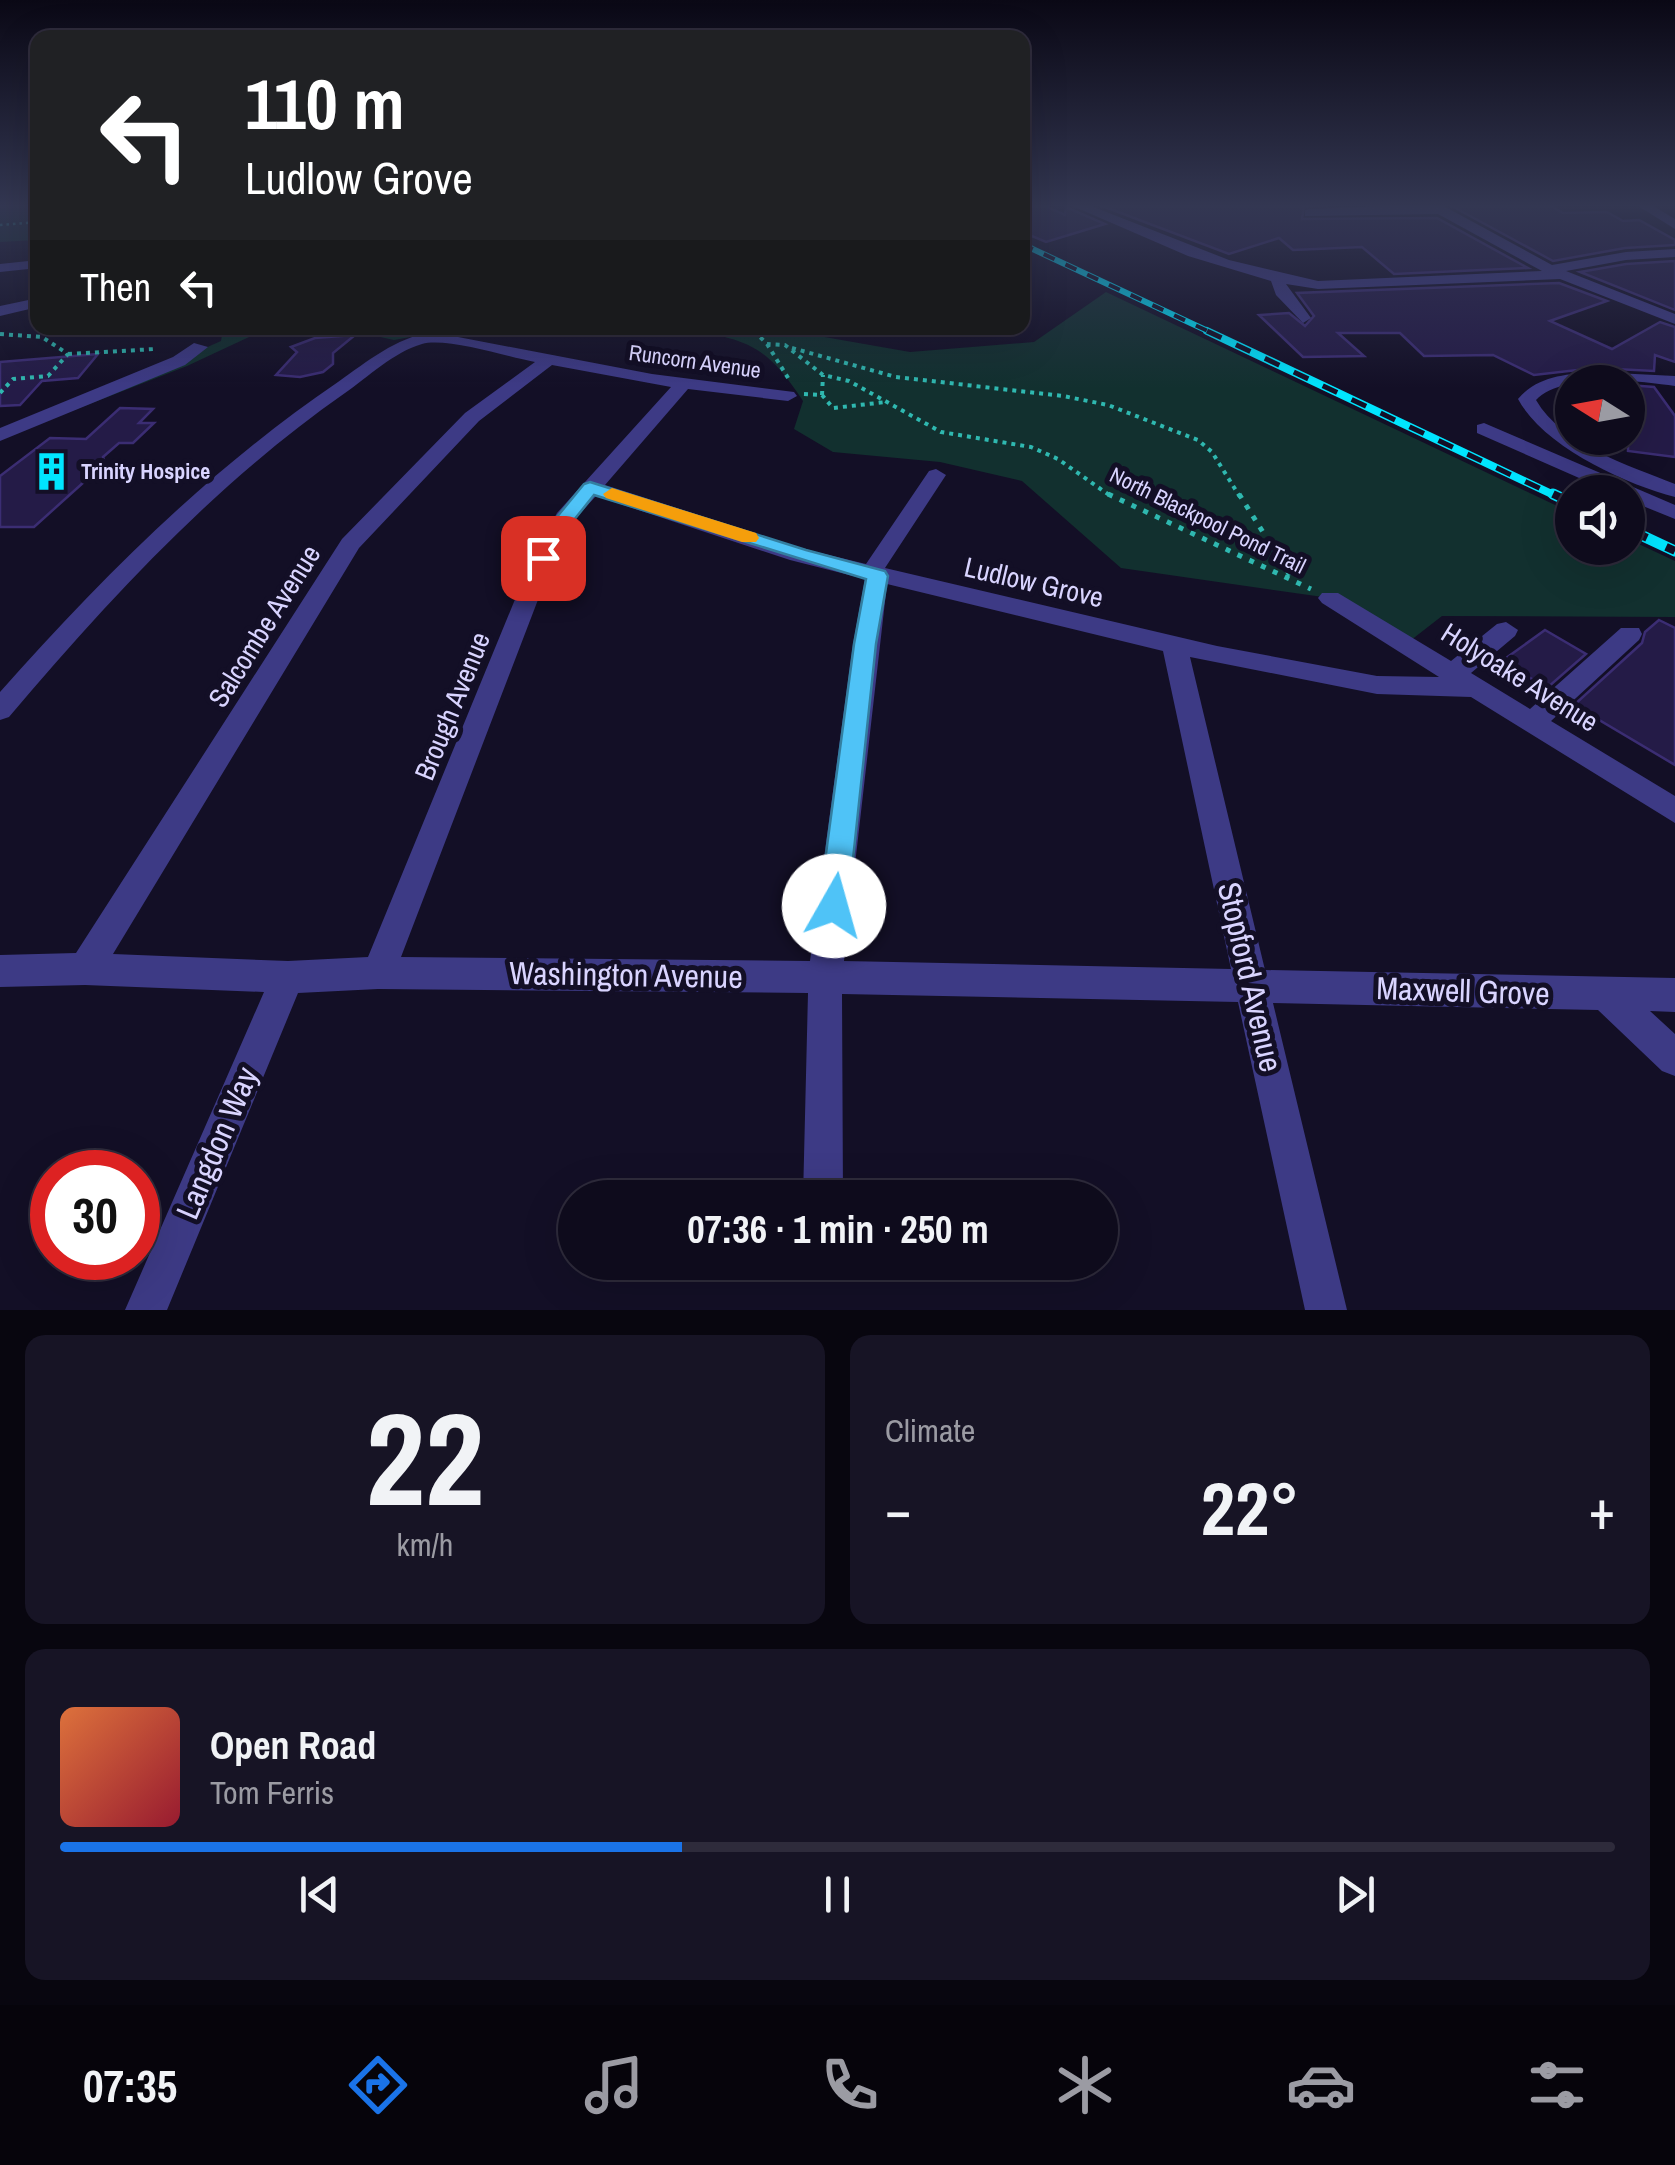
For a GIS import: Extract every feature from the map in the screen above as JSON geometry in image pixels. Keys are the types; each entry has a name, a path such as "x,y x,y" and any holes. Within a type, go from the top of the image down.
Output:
{"street":[{"path":"0,268 27,265"},
{"path":"1227,265 1278,280 1318,285 1555,272 1585,265"},
{"path":"1541,265 1675,319"},
{"path":"1278,280 1281,292 1302,318"},
{"path":"0,311 30,302"},
{"path":"0,426 200,337"},
{"path":"0,435 179,361 200,337"},
{"name":"Runcorn Avenue","path":"0,710 66,634 242,459 328,396 419,338 432,337 682,384 793,392"},
{"name":"Salcombe Avenue","path":"85,969 350,544 472,418 548,360"},
{"path":"1675,380 1630,376 1560,380 1542,383 1526,399 1536,417 1554,431 1675,491"},
{"name":"Brough Avenue","path":"378,973 543,558 565,518 682,384"},
{"path":"1484,429 1675,514"},
{"path":"823,1180 825,977 874,574 935,474"},
{"name":"Ludlow Grove","path":"590,488 798,554 1174,644 1377,685 1463,681"},
{"name":"Holyoake Avenue","path":"1330,598 1675,811"},
{"path":"1463,681 1506,630"},
{"path":"1532,723 1630,634"},
{"name":"Stopford Avenue","path":"1174,644 1326,1310"},
{"name":"Washington Avenue","path":"0,971 85,969 288,977 378,973 825,977 1252,985"},
{"name":"Langdon Way","path":"146,1310 288,977"},
{"name":"Maxwell Grove","path":"1252,985 1675,995"},
{"path":"1605,993 1675,1058"}],"path":[{"path":"0,334 42,337 68,354 162,349"},
{"path":"0,343 8,335"},
{"path":"758,335 768,344 793,392 822,396 833,408 889,401"},
{"name":"North Blackpool Pond Trail","path":"768,344 789,348 823,375 849,382 889,401 941,432 1031,447 1058,459 1109,495 1330,598"},
{"path":"789,348 896,377 1063,396 1108,406 1198,440 1212,452 1294,580"},
{"path":"0,393 12,380 48,376 68,354"},
{"path":"822,396 823,375"}],"green space":[{"path":"1106,292 1555,505 1555,565 1645,565 1645,547 1675,561 1675,617 1442,616 1406,644 1330,598 1121,568 1022,481 940,462 833,452 794,429 803,401 776,366 751,346 716,335 813,335 910,352 1034,342"},
{"path":"222,335 253,335 187,366 0,439 221,341"},
{"path":"371,335 422,335 394,340"}],"building":[{"path":"1383,265 1528,268 1394,274"},
{"path":"1619,265 1675,265 1675,310 1580,272"},
{"path":"1559,283 1607,301 1550,321 1612,349 1660,322 1675,327 1675,362 1655,355 1654,371 1645,371 1645,365 1555,365 1555,373 1534,375 1493,355 1424,356 1400,333 1338,333 1364,356 1303,357 1259,315 1289,313 1305,326 1314,316 1297,293"},
{"path":"355,335 333,353 333,364 323,372 300,377 276,375 297,352 291,347 315,338"},
{"path":"98,354 78,378 42,381 20,405 0,406 0,362"},
{"path":"1645,386 1654,387 1675,416 1675,457 1645,453"},
{"name":"Trinity Hospice","path":"120,408 153,409 139,423 154,423 133,443 119,443 103,457 105,463 34,527 0,527 0,476 50,438 86,439"},
{"path":"1659,620 1675,628 1675,765 1574,705 1642,643 1645,632"},
{"path":"1545,630 1586,654 1547,688 1502,661"}],"railway":[{"path":"1067,265 1212,333"},
{"path":"1207,331 1555,496"},
{"path":"1645,537 1675,551"}],"slow traffic":[{"path":"612,494 749,538"}],"place":[{"name":"Trinity Hospice","path":"51,471"}],"route":[{"path":"543,558 565,518 590,488 878,576 865,644 834,906"}]}
